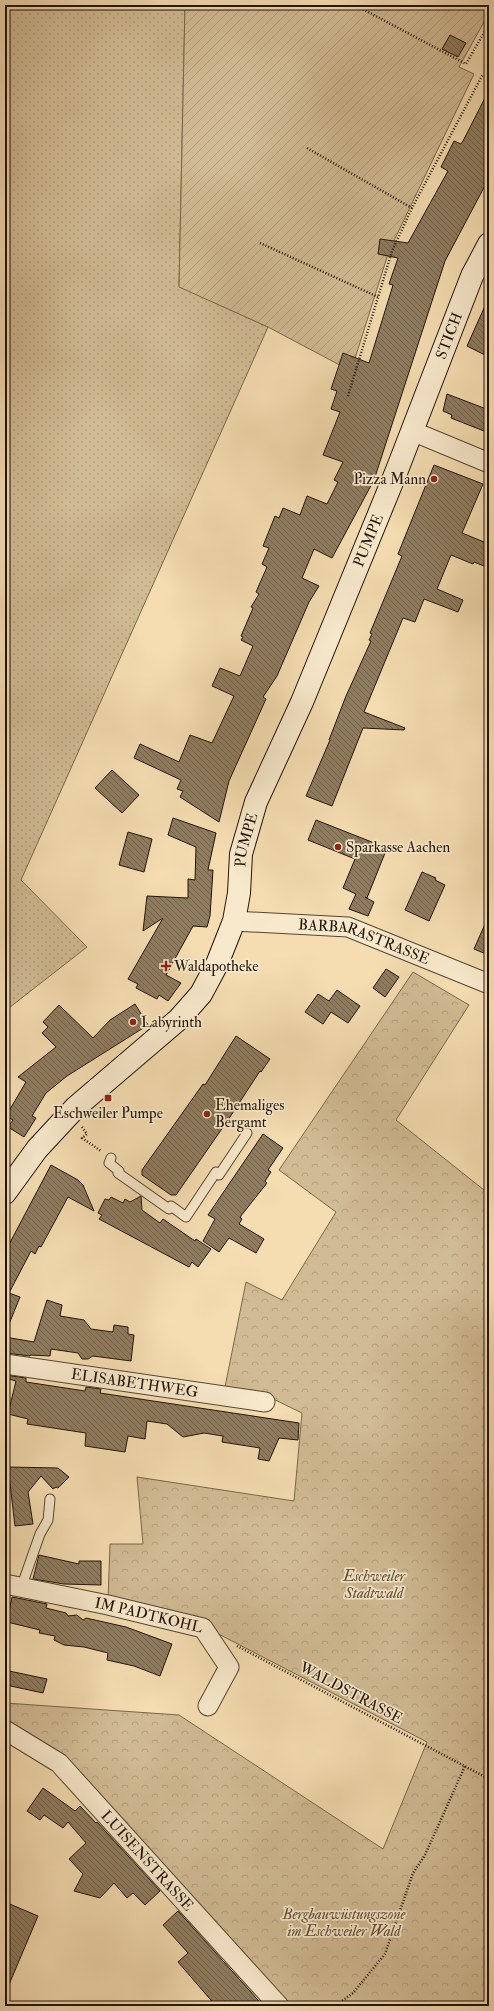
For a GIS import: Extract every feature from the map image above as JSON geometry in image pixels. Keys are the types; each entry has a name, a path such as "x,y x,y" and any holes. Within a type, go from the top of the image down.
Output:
{"main road":[{"name":"STICH","path":"412,430 472,276 489,244"},
{"name":"PUMPE","path":"5,1193 37,1149 76,1107 180,1019 201,994 217,964 234,921 239,893 241,854 256,802 302,702 412,430"}],"street":[{"path":"412,430 489,463"},
{"name":"BARBARASTRASSE","path":"234,921 348,927 489,984"},
{"name":"ELISABETHWEG","path":"5,1364 265,1402"},
{"name":"IM PADTKOHL","path":"13,1586 108,1605 203,1628 229,1666 208,1706"},
{"name":"LUISENSTRASSE","path":"5,1730 59,1763 279,2006"}],"lane":[{"path":"111,1158 109,1164 119,1170 118,1174 169,1209 171,1206 186,1217 216,1172 219,1175 247,1133"},
{"path":"13,1586 48,1520 50,1499"}],"path":[{"path":"355,5 466,64 489,24"},
{"path":"348,396 392,251 412,208 483,74"},
{"path":"307,148 412,208"},
{"path":"260,243 378,297"},
{"path":"76,1107 82,1130 87,1134 82,1138 111,1158"},
{"name":"WALDSTRASSE","path":"231,1642 489,1779"},
{"path":"335,2006 353,1993 385,1954 413,1873 425,1855 465,1766"}],"green space":[{"path":"5,5 185,5 179,286 268,327 21,880 87,947 5,1011"},
{"path":"185,5 489,5 489,13 459,67 474,74 389,251 351,371 268,327 179,287"},
{"name":"Eschweiler Stadtwald","path":"413,972 469,1005 396,1120 489,1194 489,2006 289,2006 5,1721 5,1703 179,1715 383,1849 427,1742 203,1626 108,1600 110,1544 143,1544 137,1477 294,1501 302,1413 261,1393 225,1387 246,1282 282,1300 336,1212 279,1170"}],"building":[{"path":"450,35 466,43 458,57 442,49"},
{"path":"489,90 489,178 445,261 374,480 332,558 314,549 302,578 319,586 309,602 277,676 263,697 266,699 229,781 219,822 180,797 183,791 177,789 181,780 134,758 140,744 179,762 190,735 212,743 234,696 212,686 220,668 240,676 253,646 241,640 243,637 241,636 253,608 251,607 259,594 256,592 267,567 262,564 269,548 263,546 275,516 279,518 283,508 300,515 307,496 327,504 338,482 334,480 343,462 323,455 340,412 331,409 337,391 331,389 343,353 369,363 393,285 389,284 398,258 378,254 380,239 408,243 448,171 441,167 454,141 461,144"},
{"path":"489,297 489,357 467,346"},
{"path":"447,394 489,410 489,433 451,418 452,415 443,411"},
{"path":"434,465 483,484 462,533 489,544 489,568 474,562 473,564 451,555 437,589 463,600 458,612 424,599 415,622 403,618 364,712 405,728 404,730 363,728 332,806 306,796 330,740 346,696 371,641 369,640 372,634 370,633 402,556 398,554"},
{"path":"112,770 139,795 122,813 95,788"},
{"path":"173,818 216,833 208,870 213,870 210,916 207,927 193,926 166,975 181,983 168,1001 159,995 157,999 136,988 138,984 128,979 163,918 143,931 147,896 188,898 188,879 195,880 196,847 168,835"},
{"path":"316,820 387,848 367,898 365,897 374,902 368,916 349,909 356,894 343,888 355,859 308,840"},
{"path":"128,832 152,839 144,872 119,865"},
{"path":"422,872 436,878 435,880 445,885 429,921 405,910"},
{"path":"489,915 489,946 486,954 474,949"},
{"path":"386,969 399,977 385,997 373,988"},
{"path":"337,990 360,1006 348,1023 331,1012 323,1024 305,1012 318,994 329,1001"},
{"path":"135,1004 148,1025 67,1076 46,1093 32,1116 36,1118 24,1137 8,1127 13,1120 6,1116 26,1082 18,1077 56,1047 42,1033 48,1027 43,1022 59,1005 93,1038 110,1020"},
{"name":"Ehemaliges Bergamt","path":"236,1036 270,1059 261,1072 260,1071 176,1195 171,1195 142,1175 142,1170 203,1084 205,1085"},
{"path":"263,1134 283,1148 268,1170 271,1172 265,1181 267,1183 240,1217 242,1219 239,1224 264,1239 256,1253 229,1238 219,1252 203,1241 215,1219 208,1215"},
{"path":"51,1165 78,1180 83,1185 94,1211 68,1197 41,1247 39,1246 35,1254 31,1251 9,1293 20,1297 5,1334 5,1252"},
{"path":"141,1196 142,1210 160,1223 163,1219 195,1241 196,1239 211,1249 198,1267 192,1262 189,1267 99,1219 102,1215 98,1213 105,1199 109,1200 111,1197 123,1203 125,1199 130,1202"},
{"path":"47,1300 62,1305 60,1316 84,1320 91,1329 113,1332 114,1325 128,1327 128,1334 134,1335 131,1361 93,1356 88,1359 82,1359 78,1353 51,1349 50,1356 30,1356 5,1353 5,1337 34,1342"},
{"path":"5,1375 26,1378 26,1382 85,1391 86,1387 101,1389 100,1393 299,1423 298,1440 279,1438 269,1461 258,1459 260,1448 222,1442 223,1436 204,1433 183,1437 167,1424 147,1421 145,1439 128,1436 125,1452 85,1446 86,1433 27,1424 28,1419 8,1414 16,1381 5,1378"},
{"path":"8,1467 58,1468 69,1477 58,1488 56,1487 53,1489 41,1476 28,1492 33,1524 15,1526"},
{"path":"39,1555 79,1564 79,1561 101,1561 101,1585 64,1584 33,1579"},
{"path":"12,1597 47,1604 46,1608 66,1613 68,1616 77,1615 83,1620 86,1618 126,1627 172,1644 160,1676 134,1666 107,1660 108,1653 84,1647 64,1645 54,1640 55,1636 39,1633 40,1630 7,1622"},
{"path":"9,1671 47,1679 43,1693 6,1685"},
{"path":"43,1788 75,1811 80,1806 96,1823 97,1822 160,1891 145,1905 133,1893 127,1898 114,1883 100,1898 74,1891 83,1874 69,1859 86,1843 68,1822 63,1828 44,1815 40,1820 27,1811"},
{"path":"5,1902 38,1916 5,1994"},
{"path":"178,1911 263,2006 216,2006 178,1962 188,1953 163,1925"}],"place":[{"name":"Pizza Mann","path":"434,479"},
{"name":"Sparkasse Aachen","path":"338,847"},
{"name":"Waldapotheke","path":"166,966"},
{"name":"Labyrinth","path":"133,1022"},
{"name":"Eschweiler Pumpe","path":"108,1098"},
{"name":"Ehemaliges Bergamt","path":"207,1114"}],"park label":[{"name":"Bergbauwüstungszone im Eschweiler Wald","path":"344,1922"}]}
